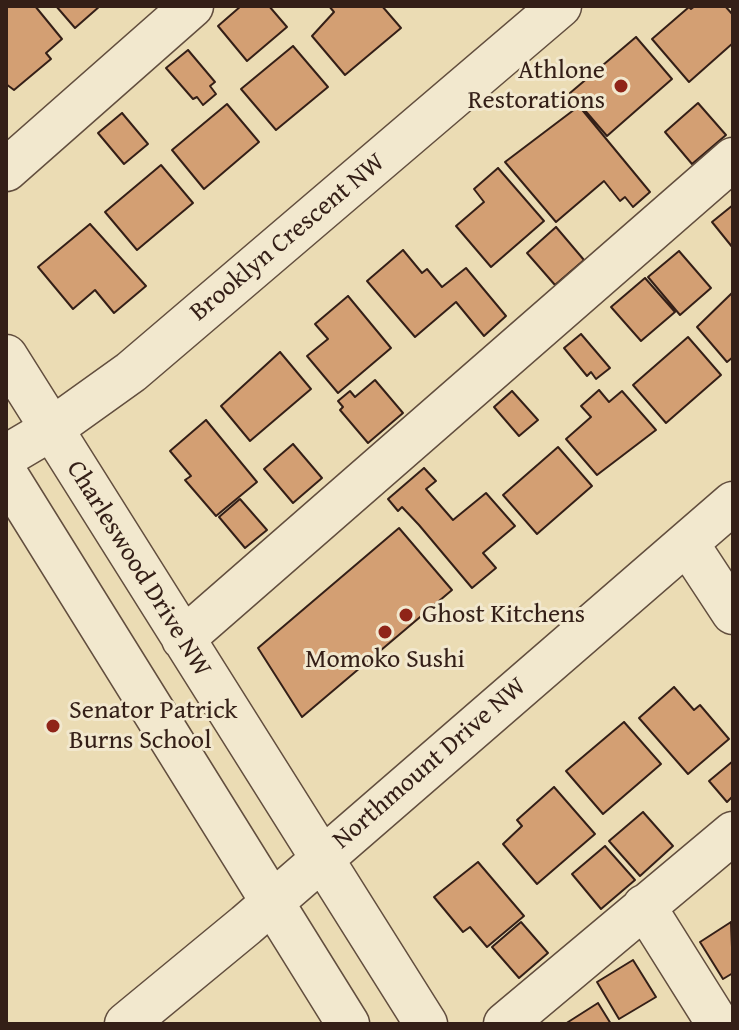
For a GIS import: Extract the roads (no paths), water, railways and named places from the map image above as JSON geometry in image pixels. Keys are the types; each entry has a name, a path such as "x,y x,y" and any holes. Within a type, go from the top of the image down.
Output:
{"street":[{"path":"6,170 192,6"},
{"name":"Brooklyn Crescent NW","path":"6,456 50,430 131,372 560,6"},
{"path":"183,639 733,159"},
{"name":"Charleswood Drive NW","path":"6,356 426,1024"},
{"path":"6,474 348,1024"},
{"name":"Northmount Drive NW","path":"126,1024 273,901 733,503"},
{"path":"687,543 733,613"},
{"path":"505,1024 733,833"},
{"path":"644,906 718,1024"}],"place":[{"name":"Athlone Restorations","path":"621,86"},
{"name":"Ghost Kitchens","path":"406,615"},
{"name":"Momoko Sushi","path":"385,632"},
{"name":"Senator Patrick Burns School","path":"53,726"}]}
